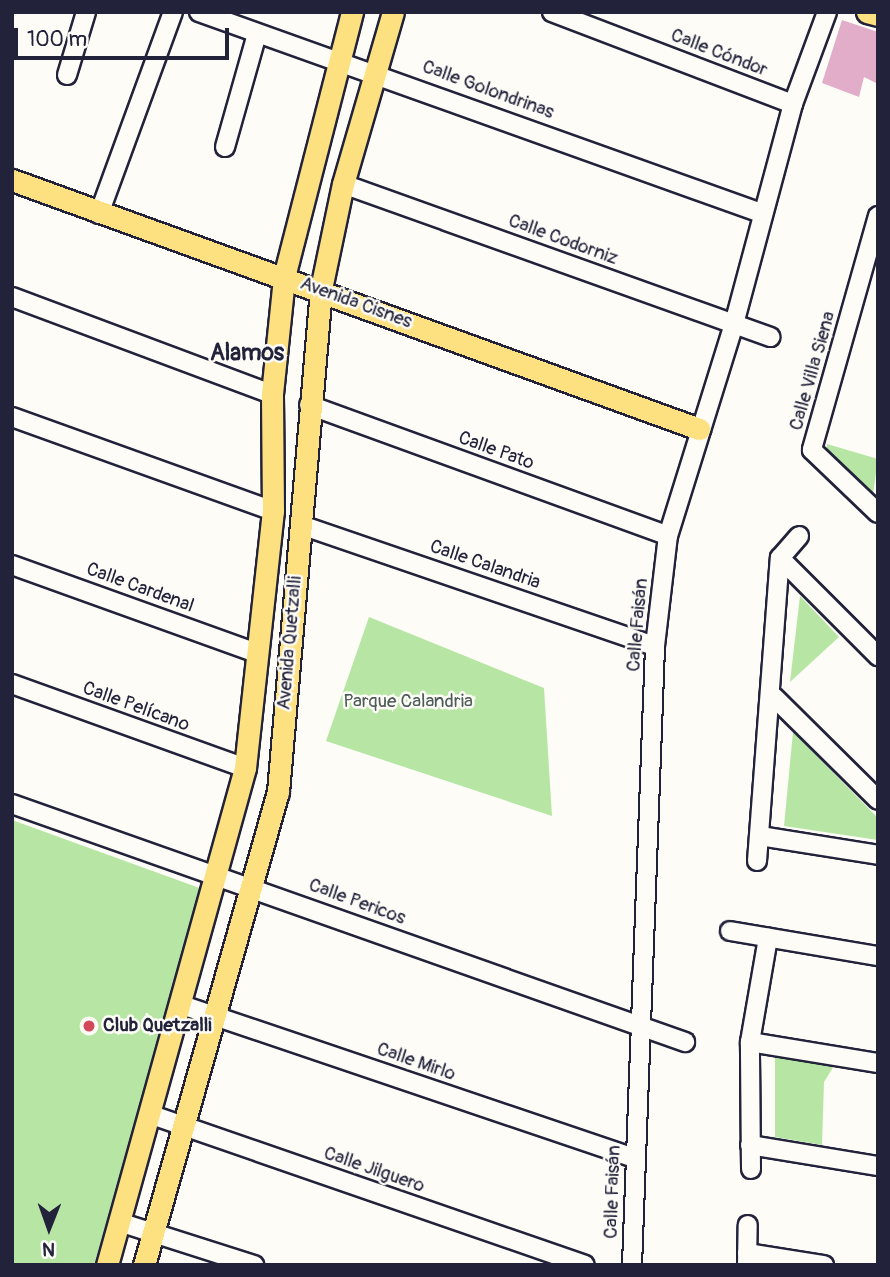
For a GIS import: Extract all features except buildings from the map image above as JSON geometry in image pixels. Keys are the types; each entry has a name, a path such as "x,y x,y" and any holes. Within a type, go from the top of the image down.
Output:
{"main road":[{"name":"Avenida Quetzalli","path":"107,1265 182,1005 245,768 254,652 273,512 272,394 284,277 337,60 352,12"},
{"name":"Avenida Quetzalli","path":"144,1265 249,884 278,792 321,289 343,184 393,12"},
{"path":"867,12 878,15"},
{"name":"Avenida Cisnes","path":"12,180 99,214 321,289 699,429"}],"street":[{"path":"67,75 86,12"},
{"path":"99,214 173,12"},
{"name":"Calle Golondrinas","path":"199,12 257,34 375,71 761,213"},
{"name":"Calle Cóndor","path":"552,12 793,104"},
{"name":"Calle Faisán","path":"632,1265 637,1026 655,646 668,536 699,429 734,324 761,213 793,104 827,12"},
{"path":"225,147 257,34"},
{"name":"Calle Codorniz","path":"343,184 770,337"},
{"name":"Calle Villa Siena","path":"878,216 812,450 878,513"},
{"path":"12,297 272,394"},
{"name":"Calle Pato","path":"309,405 668,536"},
{"path":"12,417 273,512"},
{"name":"Calle Calandria","path":"301,525 655,646"},
{"path":"757,861 774,697 780,558 799,536"},
{"path":"780,558 878,656"},
{"name":"Calle Cardenal","path":"12,565 254,652"},
{"name":"Calle Pelícano","path":"12,684 245,768"},
{"path":"774,697 878,800"},
{"name":"Calle Pericos","path":"12,804 249,884 685,1042"},
{"path":"760,836 878,855"},
{"path":"730,932 878,956"},
{"path":"751,1169 750,1042 768,938"},
{"name":"Calle Mirlo","path":"182,1005 636,1159"},
{"path":"750,1042 878,1063"},
{"name":"Calle Jilguero","path":"149,1114 585,1265"},
{"path":"750,1146 878,1166"},
{"path":"119,1222 254,1265"},
{"path":"748,1225 747,1259 824,1265"}],"green space":[{"path":"827,444 878,459 873,494 827,450"},
{"path":"800,596 839,637 790,682"},
{"name":"Parque Calandria","path":"369,617 544,688 552,816 326,741"},
{"path":"793,732 878,818 878,840 784,826"},
{"name":"Club Quetzalli","path":"12,820 205,890 94,1265 12,1265"},
{"path":"775,1055 834,1066 824,1082 822,1145 775,1137"}],"place":[{"name":"Club Quetzalli","path":"89,1026"}],"district":[{"name":"Alamos","path":"247,353"}]}
